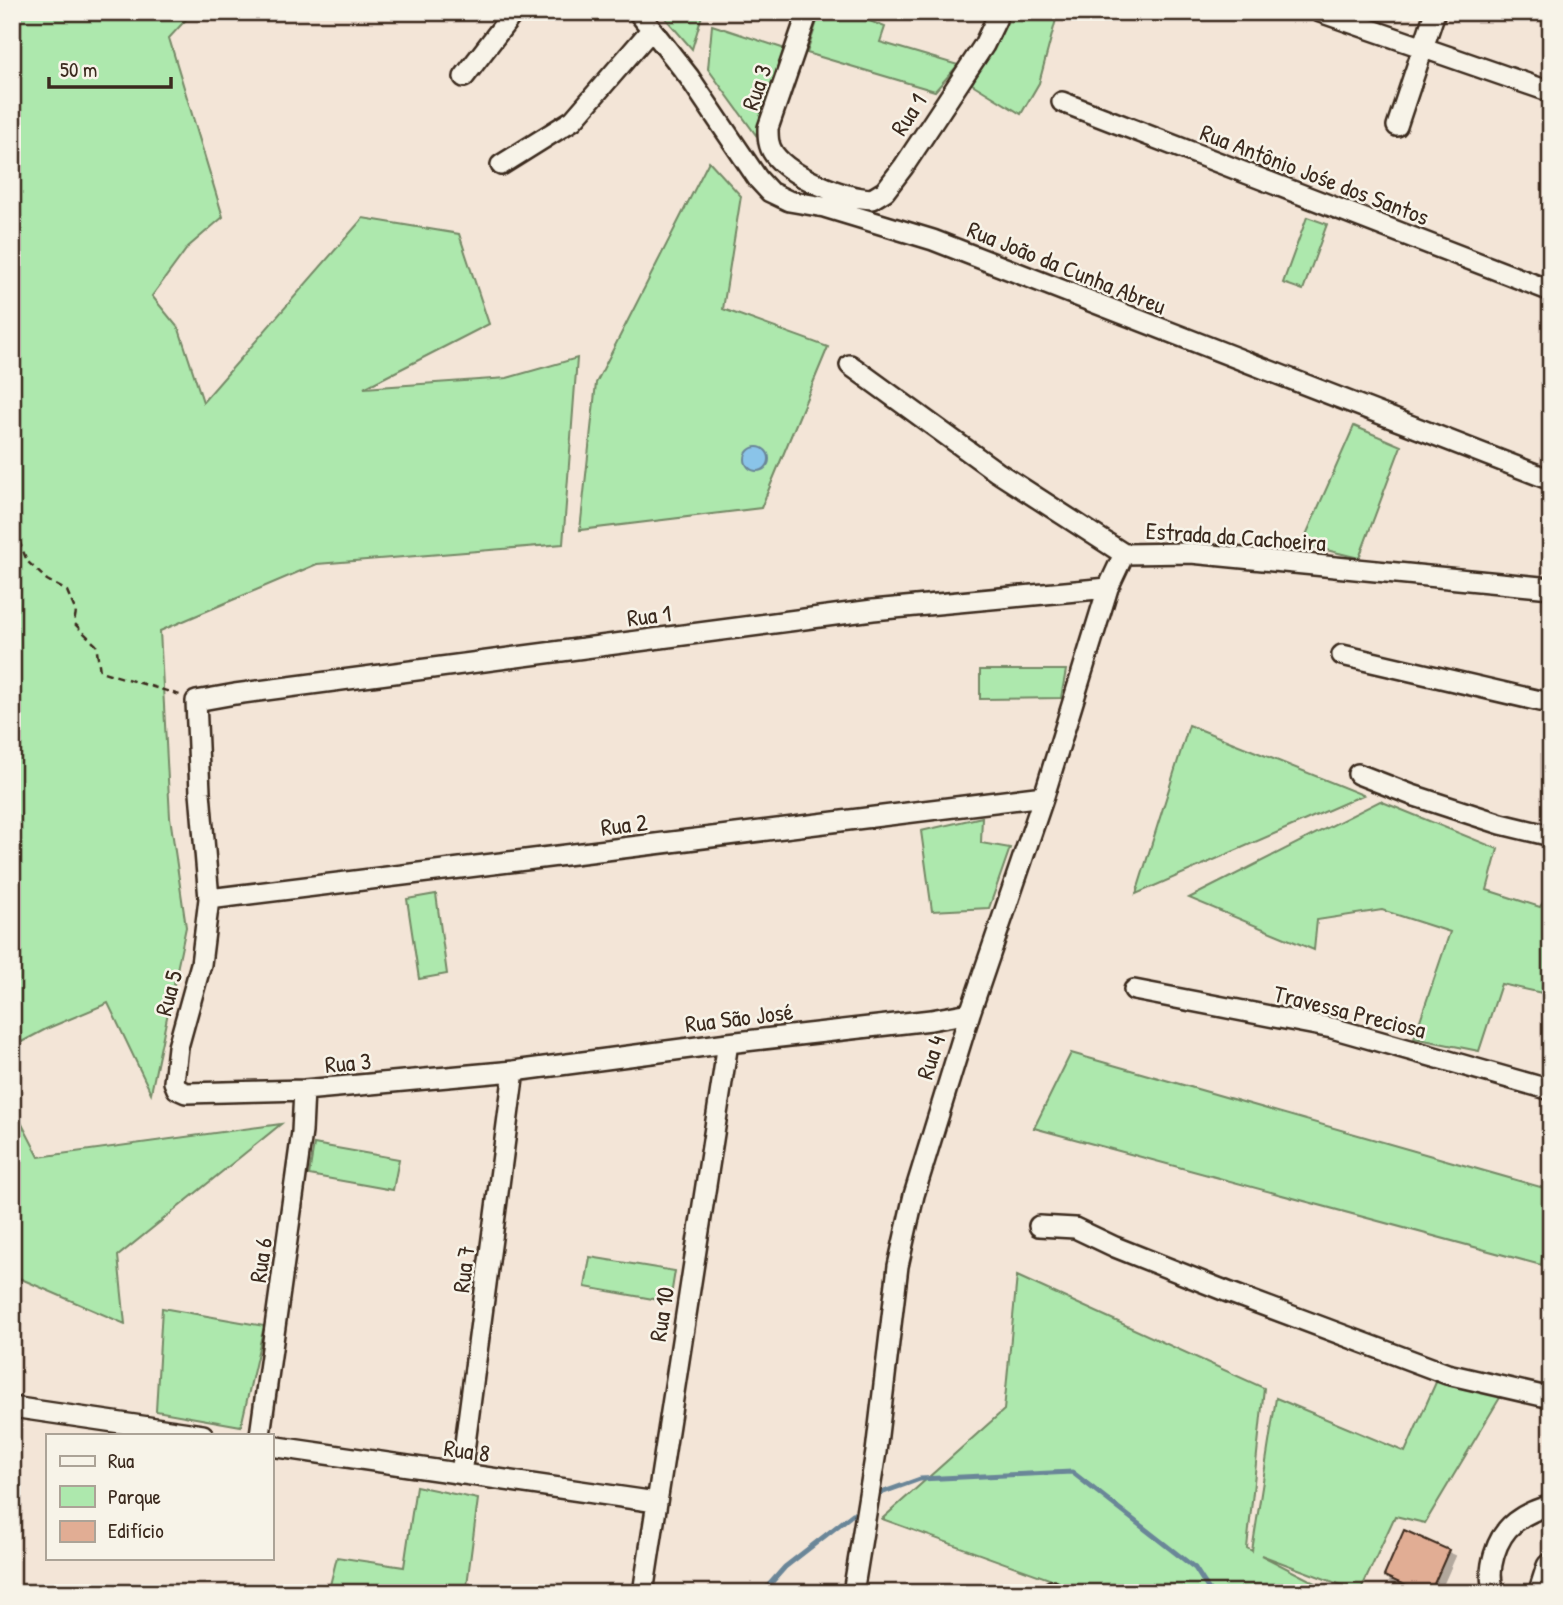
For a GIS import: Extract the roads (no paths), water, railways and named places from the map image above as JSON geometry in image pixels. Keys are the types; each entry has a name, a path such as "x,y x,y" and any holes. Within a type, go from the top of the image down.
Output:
{"highway":[{"path":"1544,1593 1551,1568"}],"street":[{"path":"464,77 514,12"},
{"name":"Rua João da Cunha Abreu","path":"638,12 689,77 758,179 770,192 789,201 827,199 1551,480"},
{"name":"Rua 3","path":"808,12 768,128 768,143 774,155 827,199"},
{"name":"Rua 1","path":"827,199 872,199 885,191 984,46 996,20 996,12"},
{"path":"1320,12 1551,92"},
{"path":"1397,126 1435,12"},
{"path":"501,165 573,120 651,30"},
{"name":"Rua Antônio Jośe dos Santos","path":"1062,102 1551,290"},
{"name":"Estrada da Cachoeira","path":"850,365 997,472 1124,554 1191,553 1551,588"},
{"name":"Rua 4","path":"853,1593 876,1452 898,1266 914,1195 970,1013 1044,796 1108,588 1124,554"},
{"name":"Rua 1","path":"209,899 196,701 873,610 1108,588"},
{"path":"1342,655 1542,699"},
{"path":"1359,774 1488,820 1551,836"},
{"name":"Rua 2","path":"209,899 1044,796"},
{"name":"Rua 5","path":"186,1093 175,1086 178,1047 201,964 209,899"},
{"name":"Travessa Preciosa","path":"1134,990 1332,1028 1551,1090"},
{"name":"Rua São José","path":"514,1071 970,1013"},
{"name":"Rua 10","path":"643,1593 728,1042"},
{"name":"Rua 3","path":"186,1093 304,1090 514,1071"},
{"name":"Rua 7","path":"461,1474 514,1071"},
{"name":"Rua 6","path":"260,1434 302,1132 304,1090"},
{"path":"1039,1226 1075,1228 1228,1292 1447,1374 1551,1398"},
{"path":"12,1407 196,1434"},
{"name":"Rua 8","path":"273,1446 656,1502"},
{"path":"1495,1593 1490,1572 1498,1547 1513,1524 1531,1512 1551,1505"}],"water":[{"path":"757,447 768,454 769,459 762,470 757,471 746,464 745,459 752,448"}],"waterway":[{"path":"881,1493 920,1479 1072,1472 1195,1568 1211,1593"},
{"path":"762,1593 785,1567 853,1514"}]}
